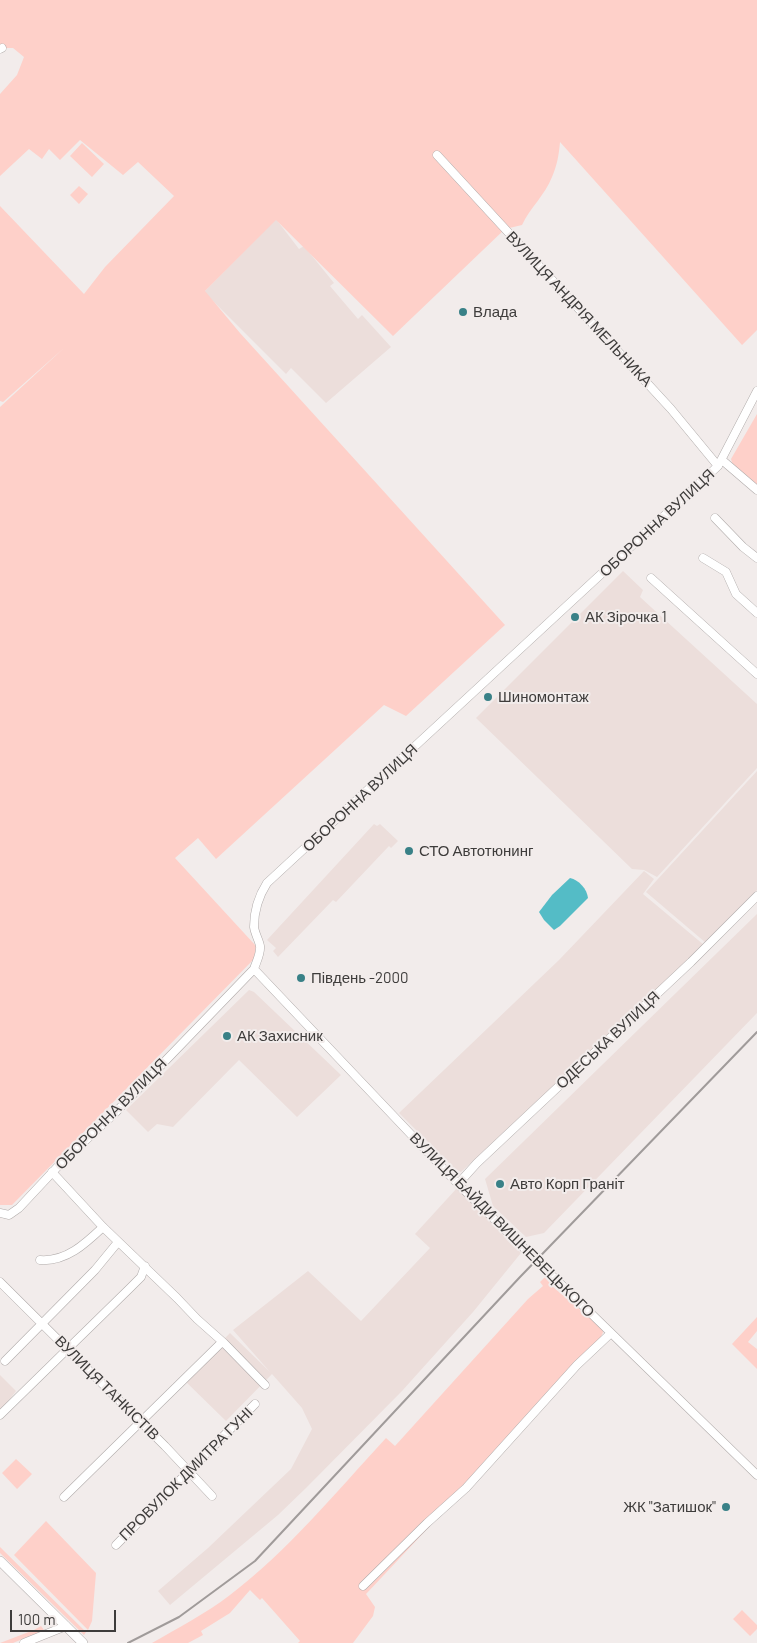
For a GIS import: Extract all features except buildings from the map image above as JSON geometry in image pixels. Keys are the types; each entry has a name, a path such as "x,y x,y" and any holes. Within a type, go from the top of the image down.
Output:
{"main road":[{"path":"0,1561 83,1643"}],"street":[{"name":"ВУЛИЦЯ АНДРІЯ МЕЛЬНИКА","path":"437,155 720,463 757,490"},
{"name":"ОБОРОННА ВУЛИЦЯ","path":"0,1213 9,1215 19,1208 52,1172 120,1107 254,969 260,946 254,930 255,913 261,892 267,883 720,463 757,391"},
{"path":"715,518 743,547 757,558"},
{"path":"704,558 726,572 736,594 757,613"},
{"path":"651,578 757,674"},
{"name":"ОДЕСЬКА ВУЛИЦЯ","path":"458,1184 477,1163 691,962 757,896"},
{"name":"ВУЛИЦЯ БАЙДИ ВИШНЕВЕЦЬКОГО","path":"254,969 458,1184 757,1475"},
{"path":"52,1172 103,1227 265,1385"},
{"path":"40,1260 55,1260 72,1252 103,1227"},
{"path":"4,1361 95,1270 118,1242"},
{"path":"0,1415 140,1277 145,1266"},
{"name":"ВУЛИЦЯ ТАНКІСТІВ","path":"0,1282 212,1496"},
{"path":"363,1586 427,1523 466,1488 577,1365 611,1333"},
{"path":"64,1497 222,1342"},
{"name":"ПРОВУЛОК ДМИТРА ГУНІ","path":"116,1545 255,1404"},
{"path":"24,1643 66,1626"}],"shaded area":[{"path":"0,0 757,0 757,330 742,345 560,142 554,173 549,184 522,225 505,229 393,336 276,220 205,291 240,333 505,625 406,716 384,705 216,859 198,838 175,858 256,946 254,959 12,1205 0,1205 0,407 64,348 3,402 0,401 0,206 84,294 105,267 174,196 138,162 123,175 80,140 60,160 49,149 42,159 29,149 0,176 0,94 17,75 24,57 13,48 2,48 0,46"},
{"path":"82,143 104,164 92,177 70,156"},
{"path":"79,186 88,194 79,204 70,195"},
{"path":"276,219 299,249 304,246 334,283 330,286 358,319 362,315 391,347 326,403 291,368 286,374 204,292"},
{"path":"757,414 757,488 733,466 731,459"},
{"path":"623,571 643,590 640,597 757,704 757,768 657,877 644,870 632,869 476,718"},
{"path":"757,771 757,890 706,943 646,892"},
{"path":"374,824 377,826 380,824 398,841 391,848 389,846 336,902 333,900 278,957 273,951 276,948 267,940"},
{"path":"644,871 654,879 643,894 704,945 461,1172 456,1170 399,1113 559,960"},
{"path":"757,914 757,1013 544,1233 526,1237 493,1206 485,1179"},
{"path":"249,990 254,992 341,1075 297,1117 239,1060 173,1127 157,1124 148,1132 126,1110"},
{"path":"457,1188 521,1253 473,1312 402,1391 306,1488 278,1515 170,1605 158,1591 208,1548 291,1469 312,1429 302,1408 272,1374 226,1421 184,1380 230,1333 270,1372 233,1330 308,1271 361,1321 430,1248 415,1234"},
{"path":"545,1277 553,1287 602,1328 601,1337 465,1487 426,1522 430,1526 366,1594 375,1607 373,1616 353,1643 298,1643 300,1641 262,1598 260,1600 250,1590 230,1613 201,1631 203,1635 188,1643 152,1643 230,1595 272,1560 386,1438 395,1446 528,1299 543,1286 540,1282"},
{"path":"757,1317 757,1331 748,1342 757,1349 757,1369 732,1344"},
{"path":"0,1375 16,1391 0,1412"},
{"path":"16,1459 32,1474 17,1489 2,1473"},
{"path":"46,1521 96,1573 92,1621 88,1630 14,1555"},
{"path":"0,1547 86,1632 84,1635 0,1553"},
{"path":"742,1610 757,1625 757,1629 750,1636 733,1619"},
{"path":"41,1626 44,1630 13,1643 0,1643 34,1630"}],"water":[{"path":"570,878 582,885 588,898 554,930 539,912 552,895"}],"railway":[{"path":"128,1643 179,1617 255,1561 520,1277 757,1032"}],"place":[{"name":"Влада","path":"463,312"},
{"name":"АК Зірочка 1","path":"575,617"},
{"name":"Шиномонтаж","path":"488,697"},
{"name":"СТО Автотюнинг","path":"409,851"},
{"name":"Південь -2000","path":"301,978"},
{"name":"АК Захисник","path":"227,1036"},
{"name":"Авто Корп Граніт","path":"500,1184"},
{"name":"ЖК \"Затишок\"","path":"726,1507"}]}
